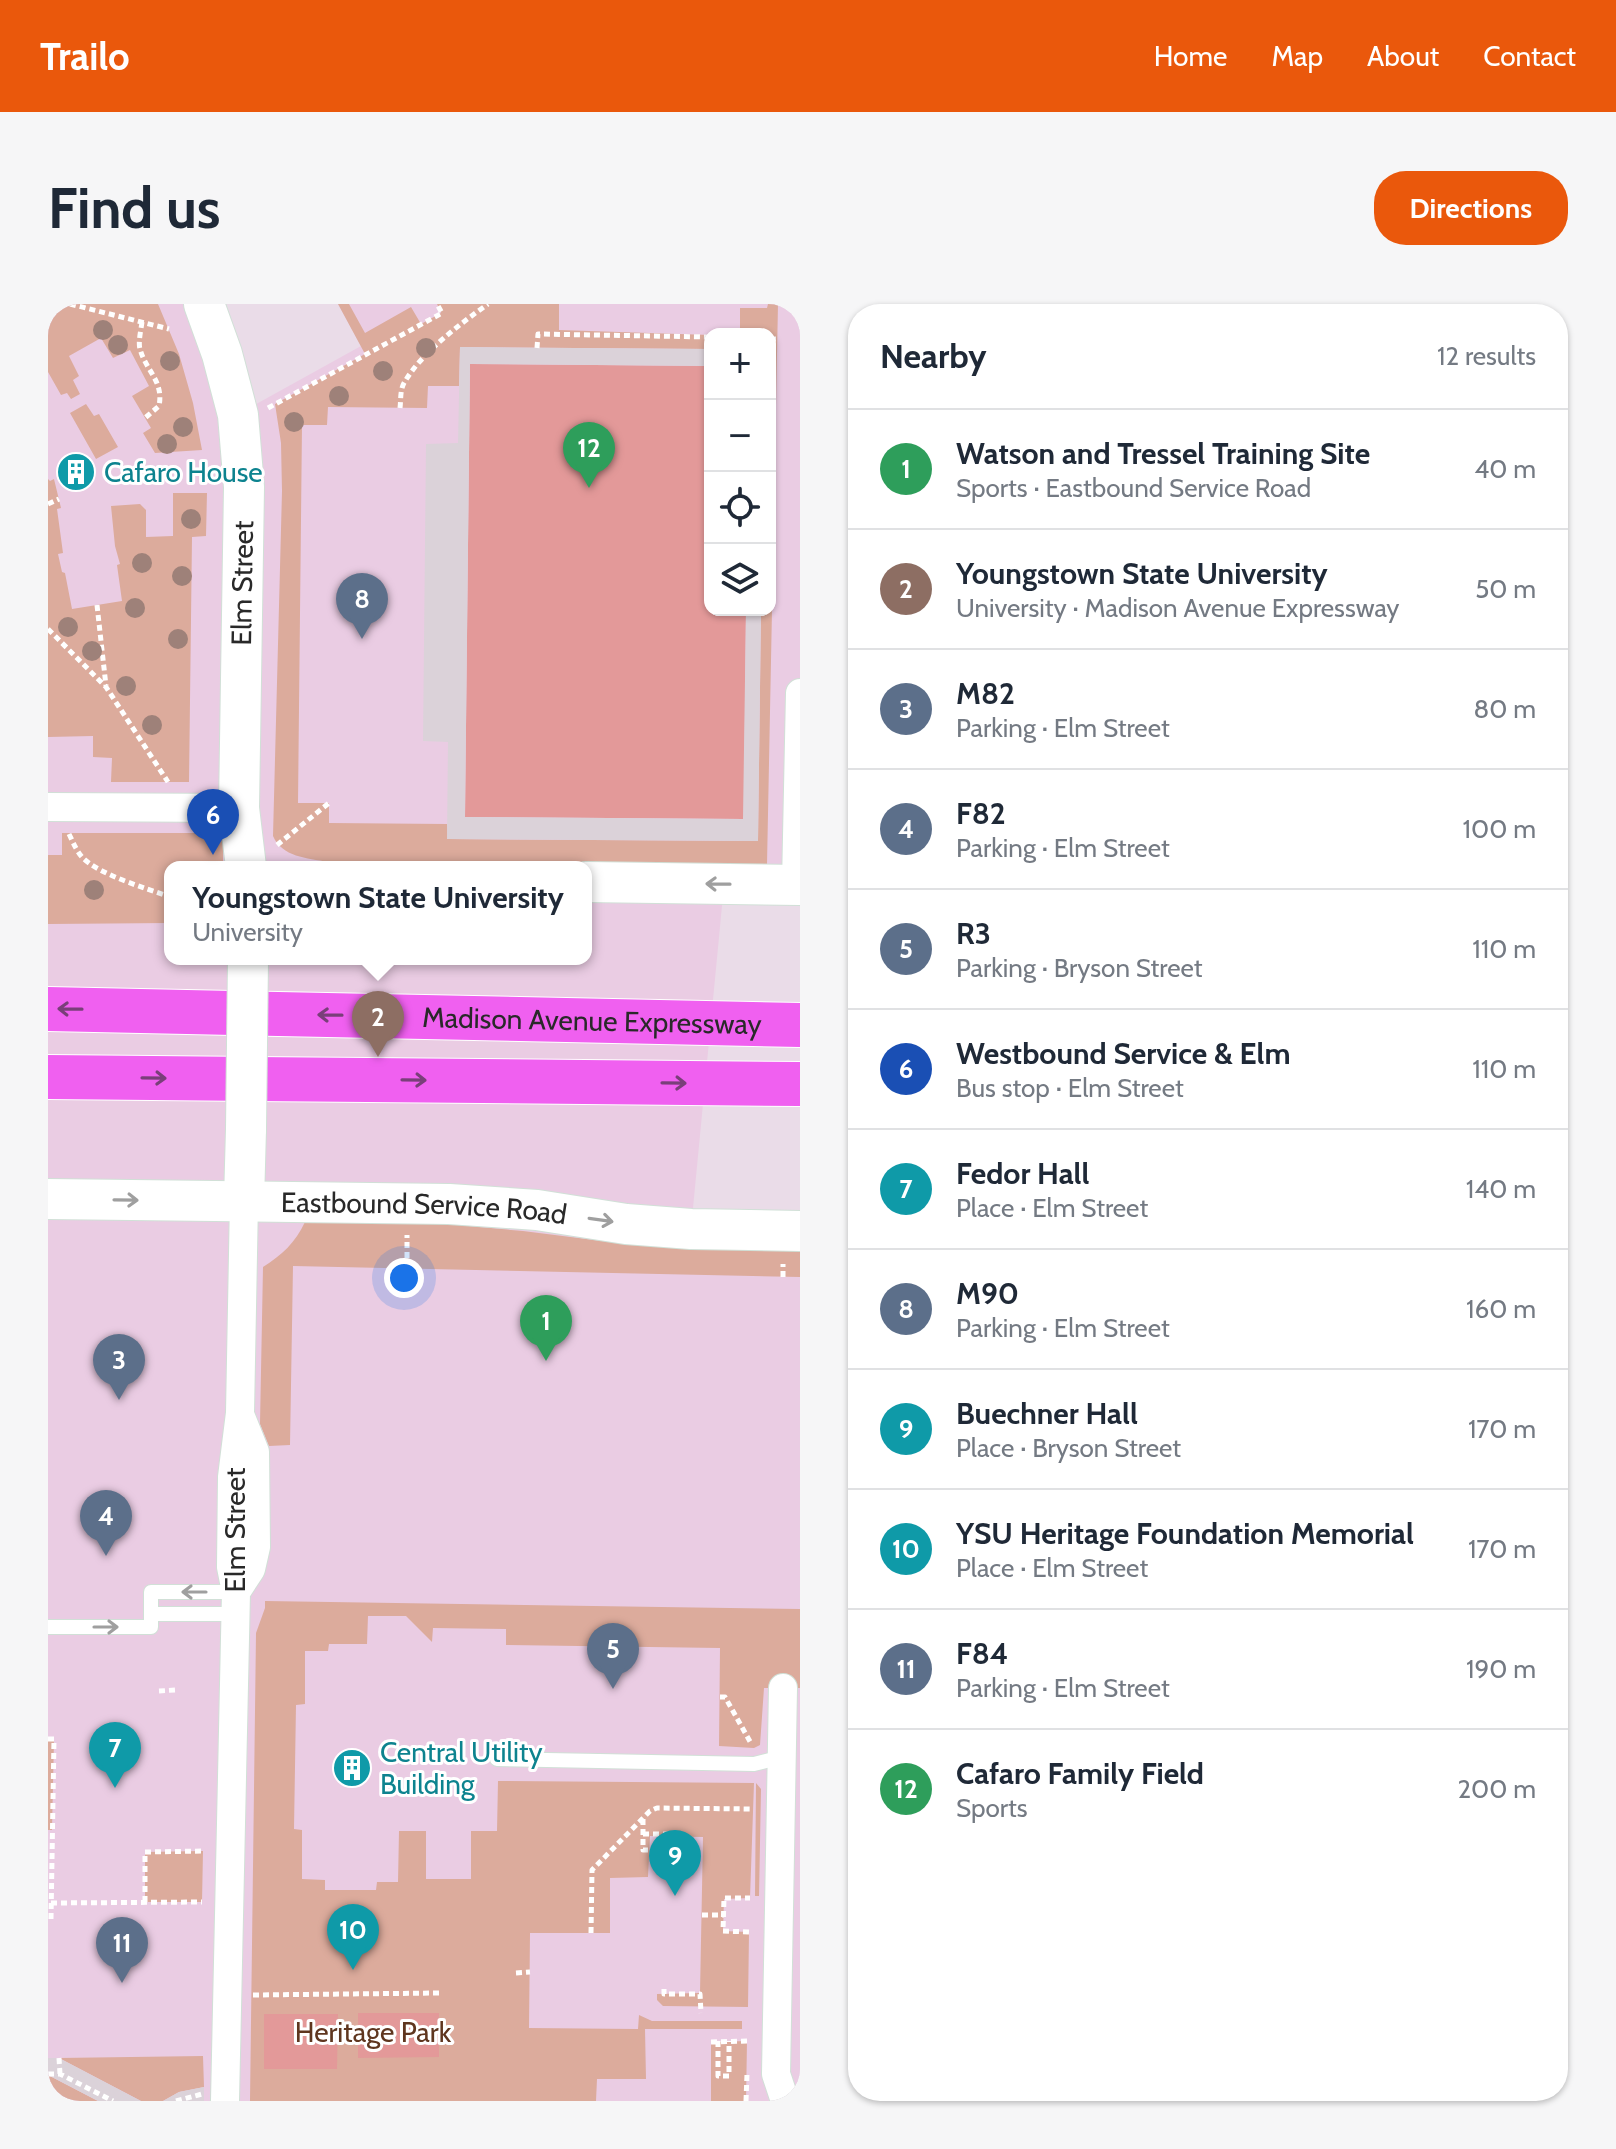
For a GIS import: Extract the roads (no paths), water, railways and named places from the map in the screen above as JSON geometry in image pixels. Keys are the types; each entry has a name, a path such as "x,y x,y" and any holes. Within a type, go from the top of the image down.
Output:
{"highway":[{"name":"Madison Avenue Expressway","path":"48,1009 800,1025"},
{"path":"48,1077 800,1084"}],"street":[{"name":"Elm Street","path":"204,304 222,354 239,424 244,487 239,808 261,856"},
{"path":"592,882 798,885 800,693"},
{"path":"48,807 239,808"},
{"path":"236,1603 251,1569 256,1547 255,1452 240,1413 248,965"},
{"name":"Eastbound Service Road","path":"48,1199 449,1204 537,1210 626,1224 800,1231"},
{"name":"Elm Street","path":"215,2097 236,1603"},
{"path":"783,1688 776,2074 785,2101"}],"lane":[{"path":"48,1627 151,1627 151,1592 236,1603"},
{"path":"151,1614 236,1603"},
{"path":"497,1759 754,1764 782,1757"}],"place":[{"name":"Cafaro House","path":"76,472"},
{"name":"Cafaro Family Field","path":"589,488"},
{"name":"M90","path":"362,639"},
{"name":"Westbound Service & Elm","path":"213,855"},
{"name":"Youngstown State University","path":"378,1057"},
{"name":"Watson and Tressel Training Site","path":"546,1361"},
{"name":"M82","path":"119,1400"},
{"name":"F82","path":"106,1556"},
{"name":"R3","path":"613,1689"},
{"name":"Central Utility Building","path":"352,1768"},
{"name":"Fedor Hall","path":"115,1788"},
{"name":"Buechner Hall","path":"675,1896"},
{"name":"YSU Heritage Foundation Memorial","path":"353,1970"},
{"name":"F84","path":"122,1983"}],"park label":[{"name":"Heritage Park","path":"373,2032"}]}
